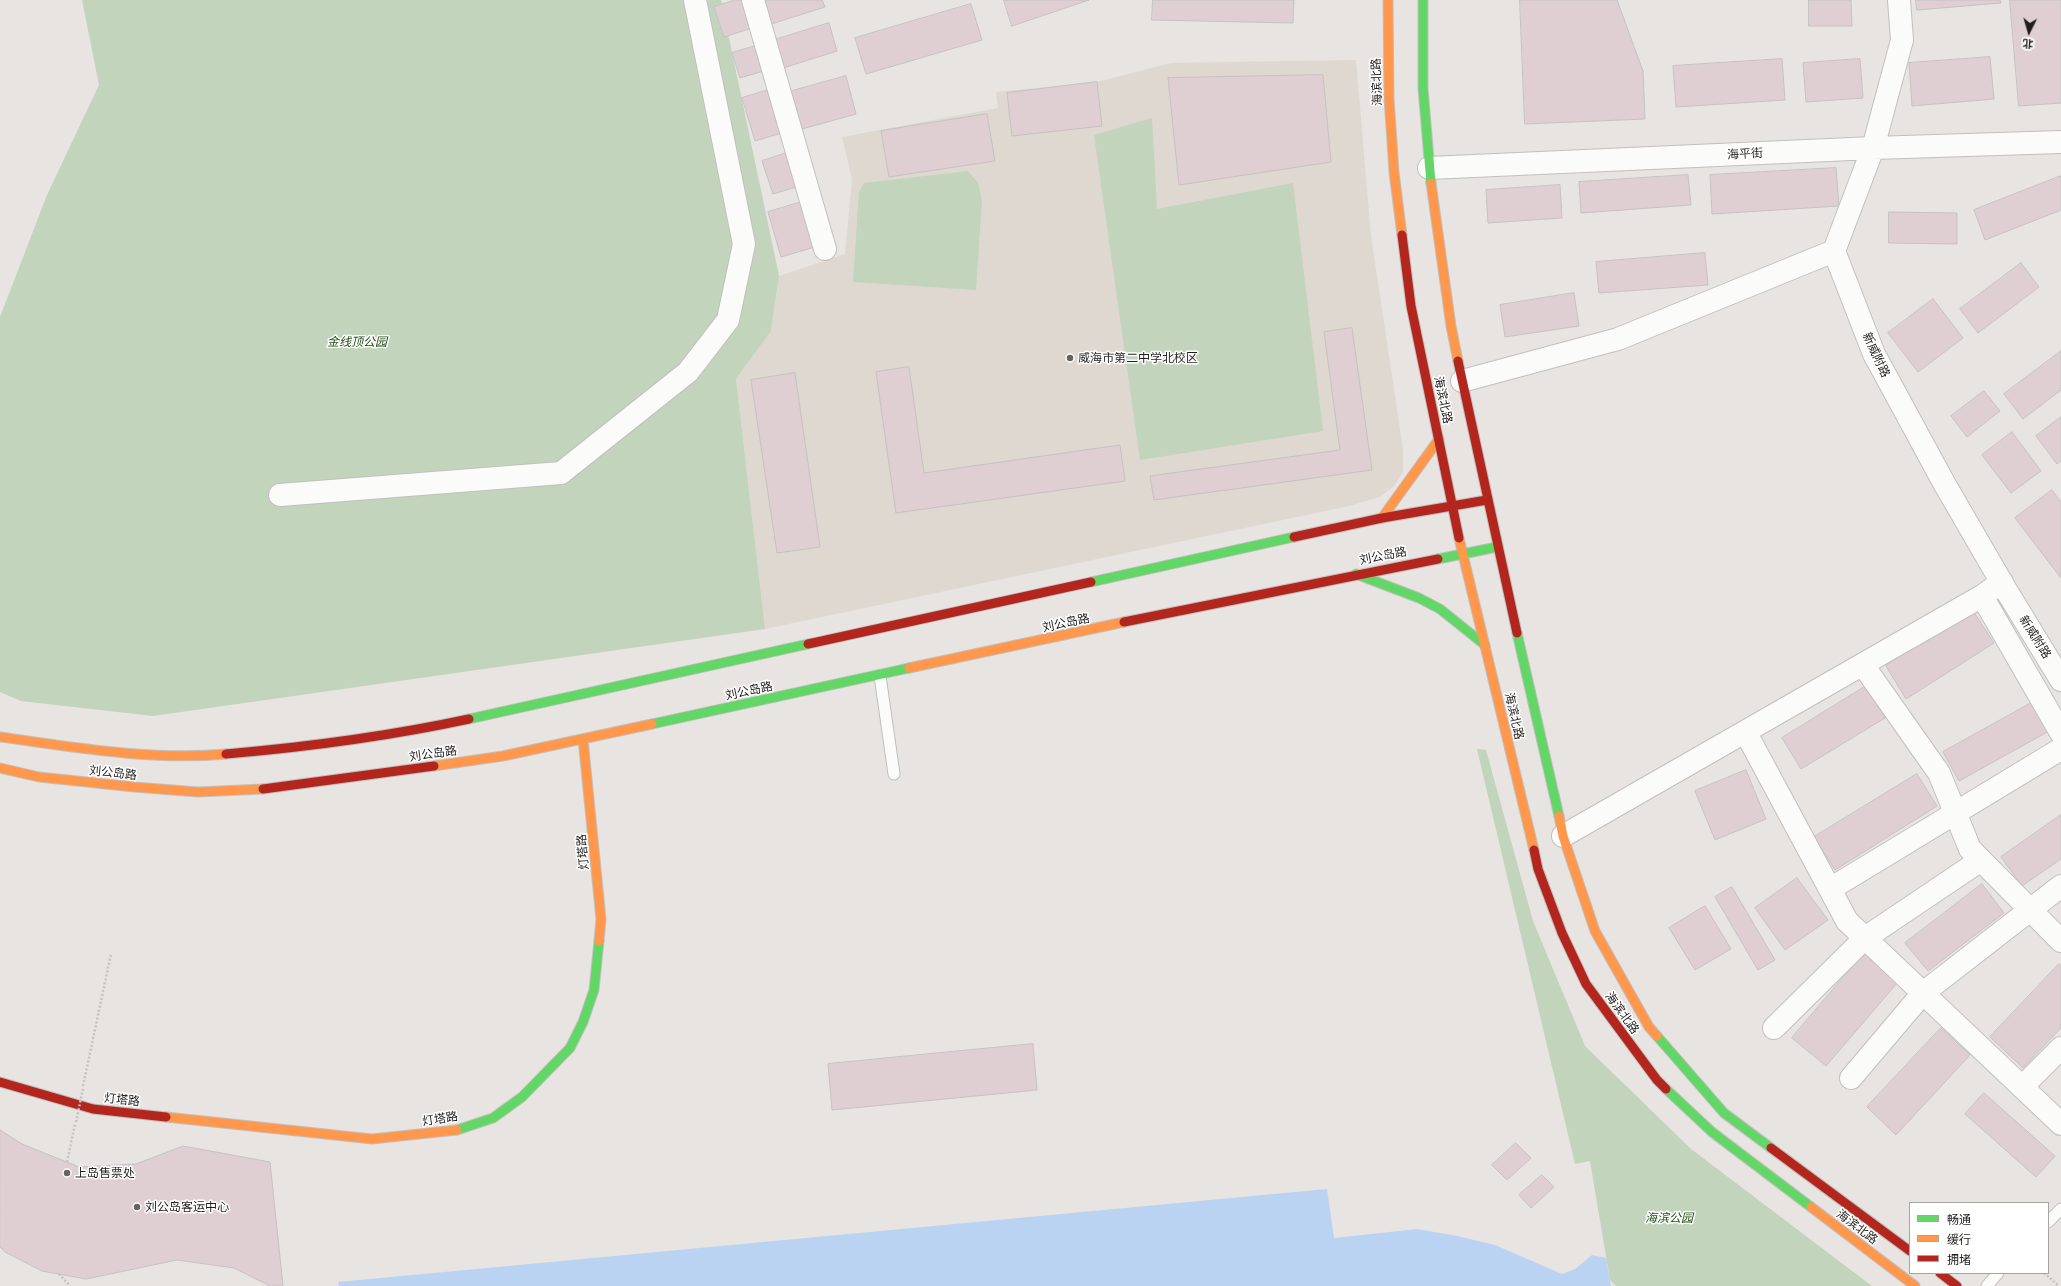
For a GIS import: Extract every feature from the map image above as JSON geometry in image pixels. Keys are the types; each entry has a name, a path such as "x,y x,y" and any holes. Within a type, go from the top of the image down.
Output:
{"main road":[{"name":"海滨北路","path":"1388,0 1389,98 1394,172 1411,306 1452,506 1538,869 1562,933 1586,984 1657,1080 1712,1132 1915,1286"},
{"name":"海滨北路","path":"1423,0 1423,88 1429,168 1451,326 1497,547 1563,836 1595,931 1649,1027 1724,1113 1909,1250"},
{"path":"1382,518 1438,439"},
{"name":"刘公岛路","path":"0,737 85,749 193,757 276,750 440,725 1382,518 1487,500"},
{"name":"刘公岛路","path":"0,768 39,777 198,792 269,789 503,756 1356,574 1497,547"},
{"path":"1356,574 1419,598 1440,609 1485,645"},
{"name":"灯塔路","path":"0,1082 93,1109 372,1139 454,1132 493,1118 522,1097 570,1048 583,1022 594,990 601,919 582,739"},
{"path":"1941,1274 1958,1286"}],"street":[{"path":"280,495 561,473 688,372 728,320 744,244 694,0"},
{"path":"753,0 825,249"},
{"path":"1462,381 1618,339 1834,251 1872,148 1902,40 1899,0"},
{"name":"海平街","path":"1429,168 1872,148 2061,142"},
{"name":"新威附路","path":"1834,251 1874,354 1944,483 2061,680"},
{"path":"1563,836 1863,665 1982,596 2002,582"},
{"path":"1982,596 2061,733"},
{"path":"1863,665 1939,774 1970,849 2061,941"},
{"path":"1746,732 1847,921 2061,1124"},
{"path":"1830,889 2061,749"},
{"path":"1774,1028 1865,938 1981,860"},
{"path":"1851,1078 1923,993 2031,911 2061,886"},
{"path":"2022,1087 2061,1048"}],"lane":[{"path":"880,676 894,774"},
{"path":"2049,1221 2061,1209"},
{"path":"1987,1286 1997,1274"}],"path":[{"path":"67,1162 97,1026 111,954"},
{"path":"58,1274 70,1286"},
{"path":"2045,1274 2060,1286"}],"shaded area":[{"name":"威海市第二中学北校区","path":"1356,60 1371,236 1403,449 1403,472 1394,486 1380,497 1349,506 765,629 736,379 771,331 779,276 845,254 852,179 842,137 998,108 996,92 1097,82 1171,63"}],"green space":[{"name":"金线顶公园","path":"82,0 721,0 779,276 771,331 736,379 765,629 153,716 21,701 0,692 0,317 47,195 99,85"},
{"path":"1152,118 1157,209 1293,183 1323,431 1140,460 1094,135"},
{"path":"968,171 978,183 982,200 976,290 853,282 859,192 864,183"},
{"name":"海滨公园","path":"1477,749 1486,750 1533,921 1585,1046 1691,1149 1872,1286 1616,1286 1610,1280 1590,1161 1575,1164"}],"water":[{"path":"1327,1189 1334,1238 1417,1229 1495,1245 1562,1274 1575,1269 1592,1255 1606,1258 1611,1286 339,1286 338,1282"}],"building":[{"path":"735,0 746,0 755,27 724,37 714,7"},
{"path":"760,0 822,0 825,7 768,25"},
{"path":"1004,0 1089,0 1012,26"},
{"path":"1153,0 1294,0 1293,23 1152,20"},
{"path":"1520,0 1617,0 1643,71 1645,119 1525,124"},
{"path":"1809,0 1851,0 1852,26 1809,26"},
{"path":"1916,0 2000,0 2001,3 1917,10"},
{"path":"2010,0 2061,0 2061,103 2019,106"},
{"path":"971,4 982,40 866,74 855,38"},
{"path":"829,23 837,51 780,69 771,41"},
{"path":"759,45 767,70 740,78 732,53"},
{"path":"1990,57 1994,99 1912,106 1909,63"},
{"path":"1782,59 1785,100 1676,107 1673,66"},
{"path":"1860,59 1863,98 1806,102 1803,63"},
{"path":"1323,75 1331,162 1179,185 1168,78"},
{"path":"846,76 856,114 795,131 785,93"},
{"path":"1097,82 1102,126 1012,136 1007,93"},
{"path":"772,89 785,132 755,141 742,98"},
{"path":"987,114 995,161 889,177 881,131"},
{"path":"790,152 800,186 773,194 762,161"},
{"path":"1836,168 1839,206 1712,214 1710,175"},
{"path":"1688,175 1691,205 1581,213 1579,182"},
{"path":"2061,176 2061,210 1985,240 1974,210"},
{"path":"1560,185 1562,218 1488,223 1486,190"},
{"path":"805,201 818,246 781,257 768,212"},
{"path":"1889,212 1957,213 1957,244 1889,243"},
{"path":"1705,253 1708,285 1599,293 1596,262"},
{"path":"2021,263 2039,287 1978,333 1960,309"},
{"path":"1574,293 1579,326 1505,337 1500,305"},
{"path":"1933,299 1963,338 1918,372 1888,333"},
{"path":"1352,328 1372,470 1154,500 1150,476 1340,450 1324,332"},
{"path":"2061,351 2061,390 2023,419 2004,394"},
{"path":"909,367 924,473 1120,445 1125,481 896,513 876,372"},
{"path":"795,373 820,547 777,553 751,380"},
{"path":"1984,391 2000,411 1967,437 1951,416"},
{"path":"2061,417 2061,461 2057,464 2036,436"},
{"path":"2012,432 2041,471 2011,493 1982,455"},
{"path":"2052,490 2061,502 2061,578 2015,518"},
{"path":"1973,611 1994,643 1906,699 1886,666"},
{"path":"1866,686 1885,718 1801,769 1782,738"},
{"path":"2035,701 2051,730 1959,781 1943,752"},
{"path":"1746,770 1766,819 1715,840 1695,791"},
{"path":"1917,774 1937,806 1835,870 1814,837"},
{"path":"2061,815 2061,859 2022,886 2001,857"},
{"path":"1797,878 1828,920 1785,950 1755,908"},
{"path":"1982,884 2004,913 1928,971 1905,943"},
{"path":"1732,887 1775,960 1758,970 1715,897"},
{"path":"1705,906 1731,949 1695,970 1669,928"},
{"path":"1864,953 1898,982 1826,1066 1792,1038"},
{"path":"2059,964 2061,966 2061,1028 2023,1068 1990,1037"},
{"path":"1941,1028 1970,1055 1896,1135 1867,1107"},
{"path":"1033,1044 1037,1090 832,1110 828,1064"},
{"path":"1984,1093 2055,1156 2036,1177 1965,1114"},
{"name":"刘公岛客运中心","path":"0,1130 22,1144 79,1167 136,1164 183,1146 270,1162 283,1286 270,1286 234,1268 177,1260 86,1279 42,1271 5,1252 0,1247"},
{"path":"1516,1143 1531,1158 1507,1180 1492,1165"},
{"path":"1542,1175 1554,1187 1531,1208 1519,1195"}],"traffic: fast":[{"path":"1423,0 1423,88 1431,183"},
{"path":"1091,582 1294,537"},
{"path":"1438,559 1497,547"},
{"path":"1356,574 1419,598 1440,609 1485,645"},
{"path":"1517,633 1559,816"},
{"path":"469,719 808,644"},
{"path":"652,724 909,668"},
{"path":"457,1130 493,1118 522,1097 570,1048 583,1022 594,990 599,941"},
{"path":"1657,1036 1724,1113 1771,1148"},
{"path":"1666,1089 1712,1132 1811,1207"}],"traffic: slow":[{"path":"1388,0 1389,98 1394,172 1402,235"},
{"path":"1431,183 1451,326 1458,361"},
{"path":"1382,518 1439,439"},
{"path":"1459,538 1534,850"},
{"path":"909,668 1124,622"},
{"path":"434,766 503,756 652,724"},
{"path":"0,737 113,752 169,756 226,754"},
{"path":"583,739 601,919 599,941"},
{"path":"0,768 39,777 134,787 198,792 263,789"},
{"path":"1559,816 1563,836 1595,931 1649,1027 1657,1036"},
{"path":"166,1117 372,1139 457,1130"},
{"path":"1811,1207 1915,1286"}],"traffic: jam":[{"path":"1402,235 1411,306 1459,538"},
{"path":"1458,361 1517,633"},
{"path":"1294,537 1382,518 1487,500"},
{"path":"1124,622 1438,559"},
{"path":"808,644 1091,582"},
{"path":"226,754 348,740 409,731 469,719"},
{"path":"263,789 434,766"},
{"path":"1534,850 1538,869 1562,933 1586,984 1657,1080 1666,1089"},
{"path":"0,1082 93,1109 166,1117"},
{"path":"1771,1148 1909,1250"},
{"path":"1941,1274 1957,1286"}],"place":[{"name":"威海市第二中学北校区","path":"1070,358"},
{"name":"上岛售票处","path":"67,1173"},
{"name":"刘公岛客运中心","path":"137,1207"}]}
